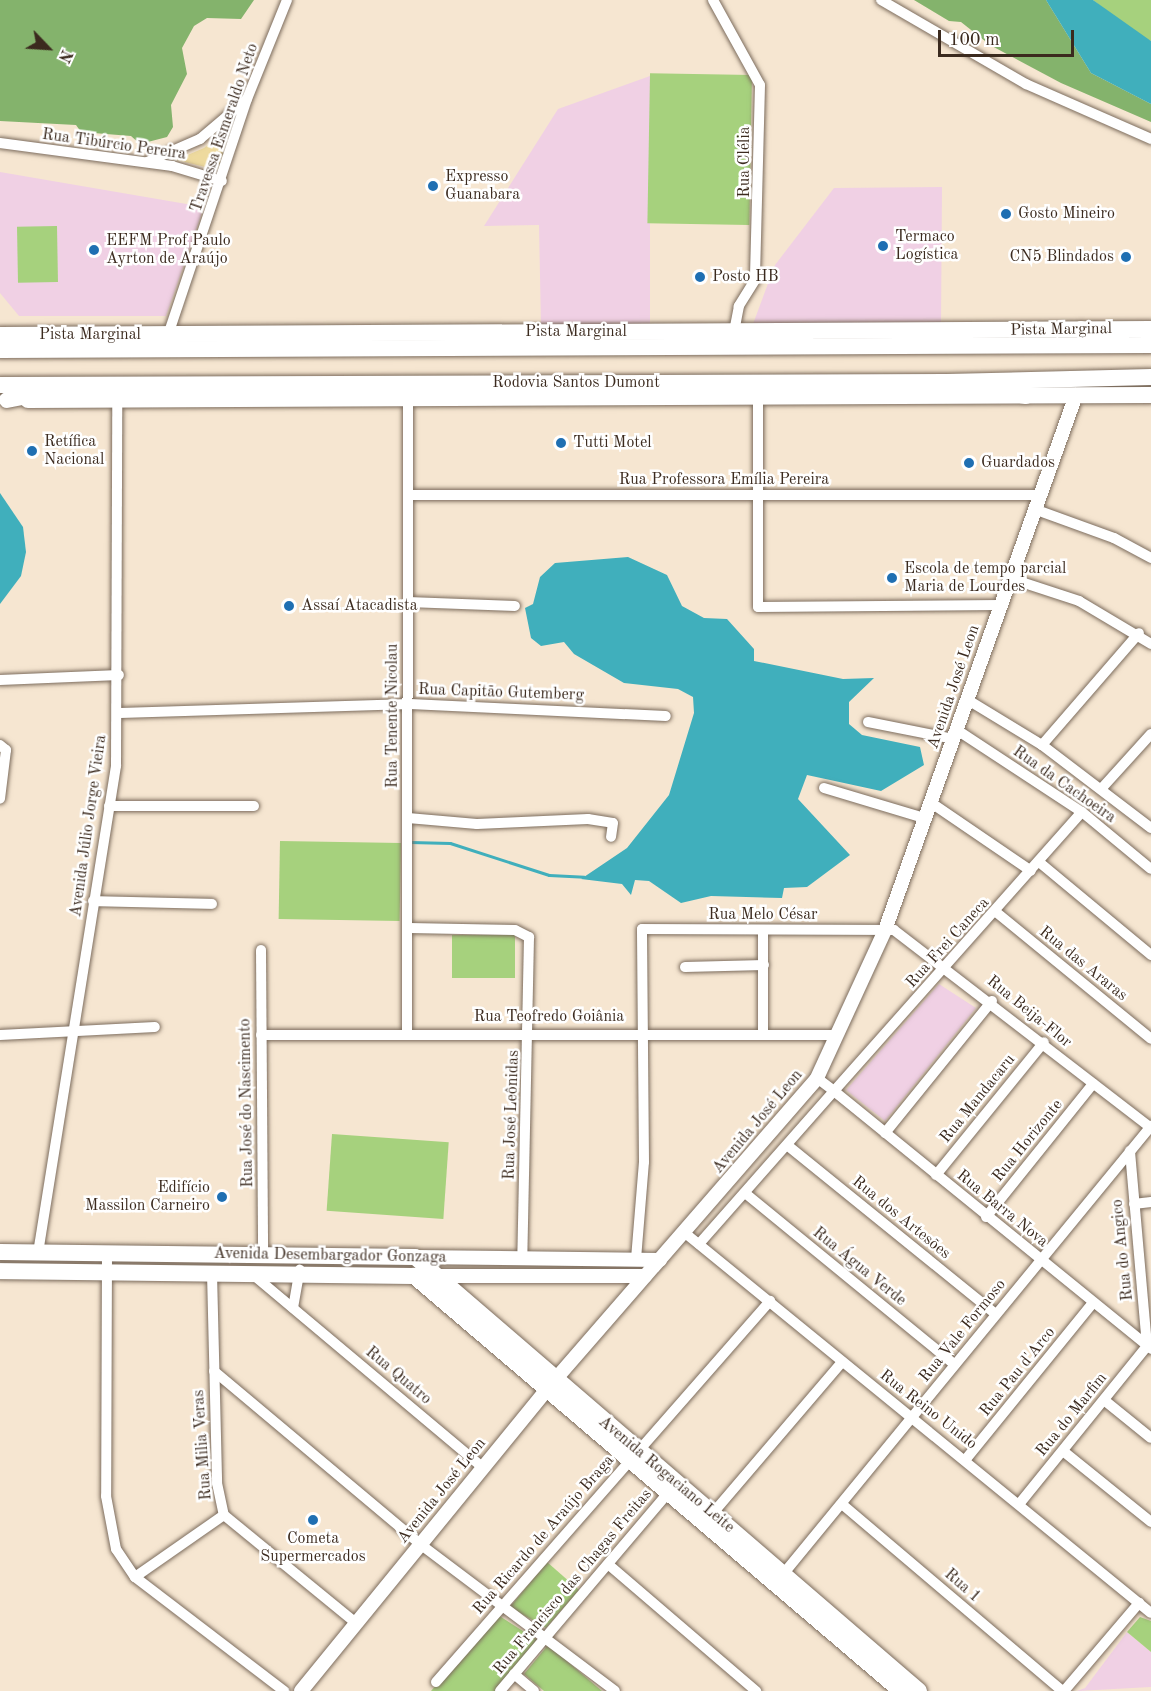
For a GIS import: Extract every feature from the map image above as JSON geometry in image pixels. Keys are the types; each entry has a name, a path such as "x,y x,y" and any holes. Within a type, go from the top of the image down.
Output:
{"main road":[{"path":"1081,329 1151,345"},
{"name":"Pista Marginal","path":"0,335 1151,329"},
{"path":"763,332 865,346"},
{"path":"0,350 1151,345"},
{"name":"Rodovia Santos Dumont","path":"2,395 88,385 947,382 1151,376"},
{"path":"947,382 1026,396"},
{"path":"2,395 117,400 1151,395"},
{"name":"Avenida José Leon","path":"301,1691 551,1385 818,1078 885,930 1076,395"},
{"name":"Avenida Desembargador Gonzaga","path":"0,1252 660,1260"},
{"name":"Avenida Rogaciano Leite","path":"415,1257 551,1385"},
{"name":"Avenida Desembargador Gonzaga","path":"0,1271 645,1276"},
{"name":"Avenida Rogaciano Leite","path":"414,1276 636,1456 713,1513 779,1579"},
{"name":"Avenida Rogaciano Leite","path":"636,1456 669,1492 913,1690"}],"street":[{"name":"Travessa Esmeraldo Neto","path":"168,335 222,181 247,99 287,0"},
{"name":"Rua Clélia","path":"713,0 760,85 758,251 755,280 739,306 734,332"},
{"path":"881,0 1020,81 1151,139"},
{"path":"144,163 200,139 247,99"},
{"name":"Rua Tibúrcio Pereira","path":"0,143 144,163 222,181"},
{"path":"758,396 759,495 755,604 772,609 1000,605"},
{"name":"Rua Tenente Nicolau","path":"406,1033 410,704 408,399"},
{"name":"Avenida Júlio Jorge Vieira","path":"38,1253 109,806 120,713 117,400"},
{"name":"Rua Professora Emília Pereira","path":"408,495 759,495 1036,502 1151,558"},
{"path":"1009,578 1079,601 1138,633 1151,645"},
{"path":"408,602 514,606"},
{"path":"1042,745 1138,633"},
{"path":"0,680 119,675"},
{"name":"Rua da Cachoeira","path":"966,703 1042,745 1102,788 1151,828"},
{"name":"Rua Capitão Gutemberg","path":"120,713 410,704 666,716"},
{"path":"868,722 957,730"},
{"name":"Rua da Cachoeira","path":"957,730 1082,812 1151,868"},
{"path":"1102,788 1151,734"},
{"path":"0,745 6,750 0,799"},
{"path":"824,788 924,818"},
{"path":"930,802 1035,866 1151,955"},
{"path":"109,806 254,806"},
{"name":"Rua Frei Caneca","path":"699,1244 996,912 1082,812"},
{"path":"408,819 477,824 588,819 613,823 611,837"},
{"path":"93,901 212,904"},
{"name":"Rua das Araras","path":"996,912 1151,1039"},
{"name":"Rua José Leônidas","path":"409,928 515,930 529,937 530,1032 522,1258"},
{"name":"Rua Melo César","path":"643,1032 642,929 885,930"},
{"path":"763,930 763,1032"},
{"name":"Rua Beija-Flor","path":"885,930 894,930 948,966 1044,1042 1149,1131"},
{"name":"Rua José do Nascimento","path":"261,950 263,1255"},
{"path":"685,967 764,966"},
{"path":"885,1133 992,1001"},
{"path":"0,1035 155,1027"},
{"name":"Rua Teofredo Goiânia","path":"261,1035 530,1032 763,1032 837,1035"},
{"path":"636,1260 644,1162 643,1032"},
{"name":"Rua Mandacaru","path":"936,1175 1044,1042"},
{"path":"818,1078 834,1092"},
{"name":"Rua Horizonte","path":"986,1217 1093,1084"},
{"name":"Rua Barra Nova","path":"834,1092 1149,1347"},
{"name":"Rua Vale Formoso","path":"779,1579 843,1505 996,1314 1149,1131"},
{"name":"Rua dos Artesões","path":"787,1145 996,1314"},
{"name":"Rua do Angico","path":"1130,1151 1134,1204 1146,1270 1149,1347"},
{"name":"Rua Água Verde","path":"744,1192 955,1365"},
{"path":"1134,1204 1151,1202"},
{"name":"Rua Reino Unido","path":"685,1233 842,1362 966,1459 1151,1612"},
{"path":"107,1254 106,1496 116,1550 135,1577 284,1691"},
{"path":"293,1308 302,1256"},
{"name":"Rua Quatro","path":"251,1273 483,1467"},
{"name":"Rua Milia Veras","path":"212,1274 217,1483 224,1515 357,1624"},
{"name":"Rua Ricardo de Araújo Braga","path":"436,1682 770,1301"},
{"name":"Rua Pau d'Arco","path":"966,1459 1093,1303"},
{"name":"Rua do Marfim","path":"1020,1503 1149,1347"},
{"path":"713,1513 842,1362"},
{"path":"214,1371 420,1544 501,1606 547,1636 615,1691"},
{"path":"1104,1400 1151,1438"},
{"path":"1063,1451 1151,1522"},
{"name":"Rua Francisco das Chagas Freitas","path":"500,1691 669,1492"},
{"name":"Rua 1","path":"843,1505 1063,1691"},
{"path":"135,1577 224,1515"},
{"path":"609,1565 756,1691"},
{"path":"1063,1691 1139,1603"},
{"path":"514,1674 534,1691"}],"shaded area":[{"path":"650,76 650,328 541,327 539,225 484,226 558,109"},
{"name":"EEFM Prof Paulo Ayrton de Araújo","path":"0,172 204,207 166,316 19,316 0,293"},
{"path":"942,187 941,322 753,324 775,265 834,188"},
{"path":"939,984 976,1008 885,1121 846,1090"},
{"path":"1127,1632 1151,1652 1151,1687 1077,1691 1085,1688"}],"green space":[{"path":"0,0 254,0 241,19 207,18 194,26 182,48 187,74 171,105 173,127 167,137 140,144 131,136 81,132 76,125 0,121"},
{"path":"914,0 1046,0 1091,73 1151,104 1151,122 1061,83 990,45 961,22 949,21"},
{"path":"1093,0 1151,0 1151,41 1138,36"},
{"path":"650,73 752,75 749,225 647,223"},
{"path":"57,226 58,282 18,283 17,227"},
{"path":"280,841 401,843 400,921 279,919"},
{"path":"452,935 515,935 515,978 452,978"},
{"path":"332,1134 449,1142 443,1219 327,1211"},
{"path":"547,1562 579,1590 546,1628 510,1607"},
{"path":"498,1615 537,1640 495,1691 431,1691"},
{"path":"1140,1617 1151,1621 1151,1652 1127,1632"},
{"path":"548,1645 602,1691 544,1691 524,1674"}],"sand":[{"path":"232,126 218,170 176,160 204,148"}],"water":[{"path":"1046,0 1093,0 1151,41 1151,104 1091,73"},
{"path":"0,493 23,527 26,552 21,576 0,604"},
{"path":"628,557 667,575 682,606 704,618 727,619 754,649 754,661 843,679 874,678 849,702 849,724 862,735 920,747 924,765 881,791 807,775 798,799 850,855 807,887 784,888 782,898 711,896 681,903 649,881 635,880 631,895 622,884 581,879 627,848 669,795 694,713 693,697 678,689 624,683 574,654 564,642 541,646 531,638 525,608 533,604 540,577 555,563"}],"waterway":[{"path":"410,842 450,843 549,875 584,877"}],"place":[{"name":"Expresso Guanabara","path":"433,186"},
{"name":"Gosto Mineiro","path":"1006,214"},
{"name":"Termaco Logística","path":"883,246"},
{"name":"EEFM Prof Paulo Ayrton de Araújo","path":"94,250"},
{"name":"CN5 Blindados","path":"1126,257"},
{"name":"Posto HB","path":"700,277"},
{"name":"Tutti Motel","path":"561,443"},
{"name":"Retífica Nacional","path":"32,451"},
{"name":"Guardados","path":"969,463"},
{"name":"Escola de tempo parcial Maria de Lourdes","path":"892,578"},
{"name":"Assaí Atacadista","path":"289,606"},
{"name":"Edifício Massilon Carneiro","path":"222,1197"},
{"name":"Cometa Supermercados","path":"313,1520"}]}
